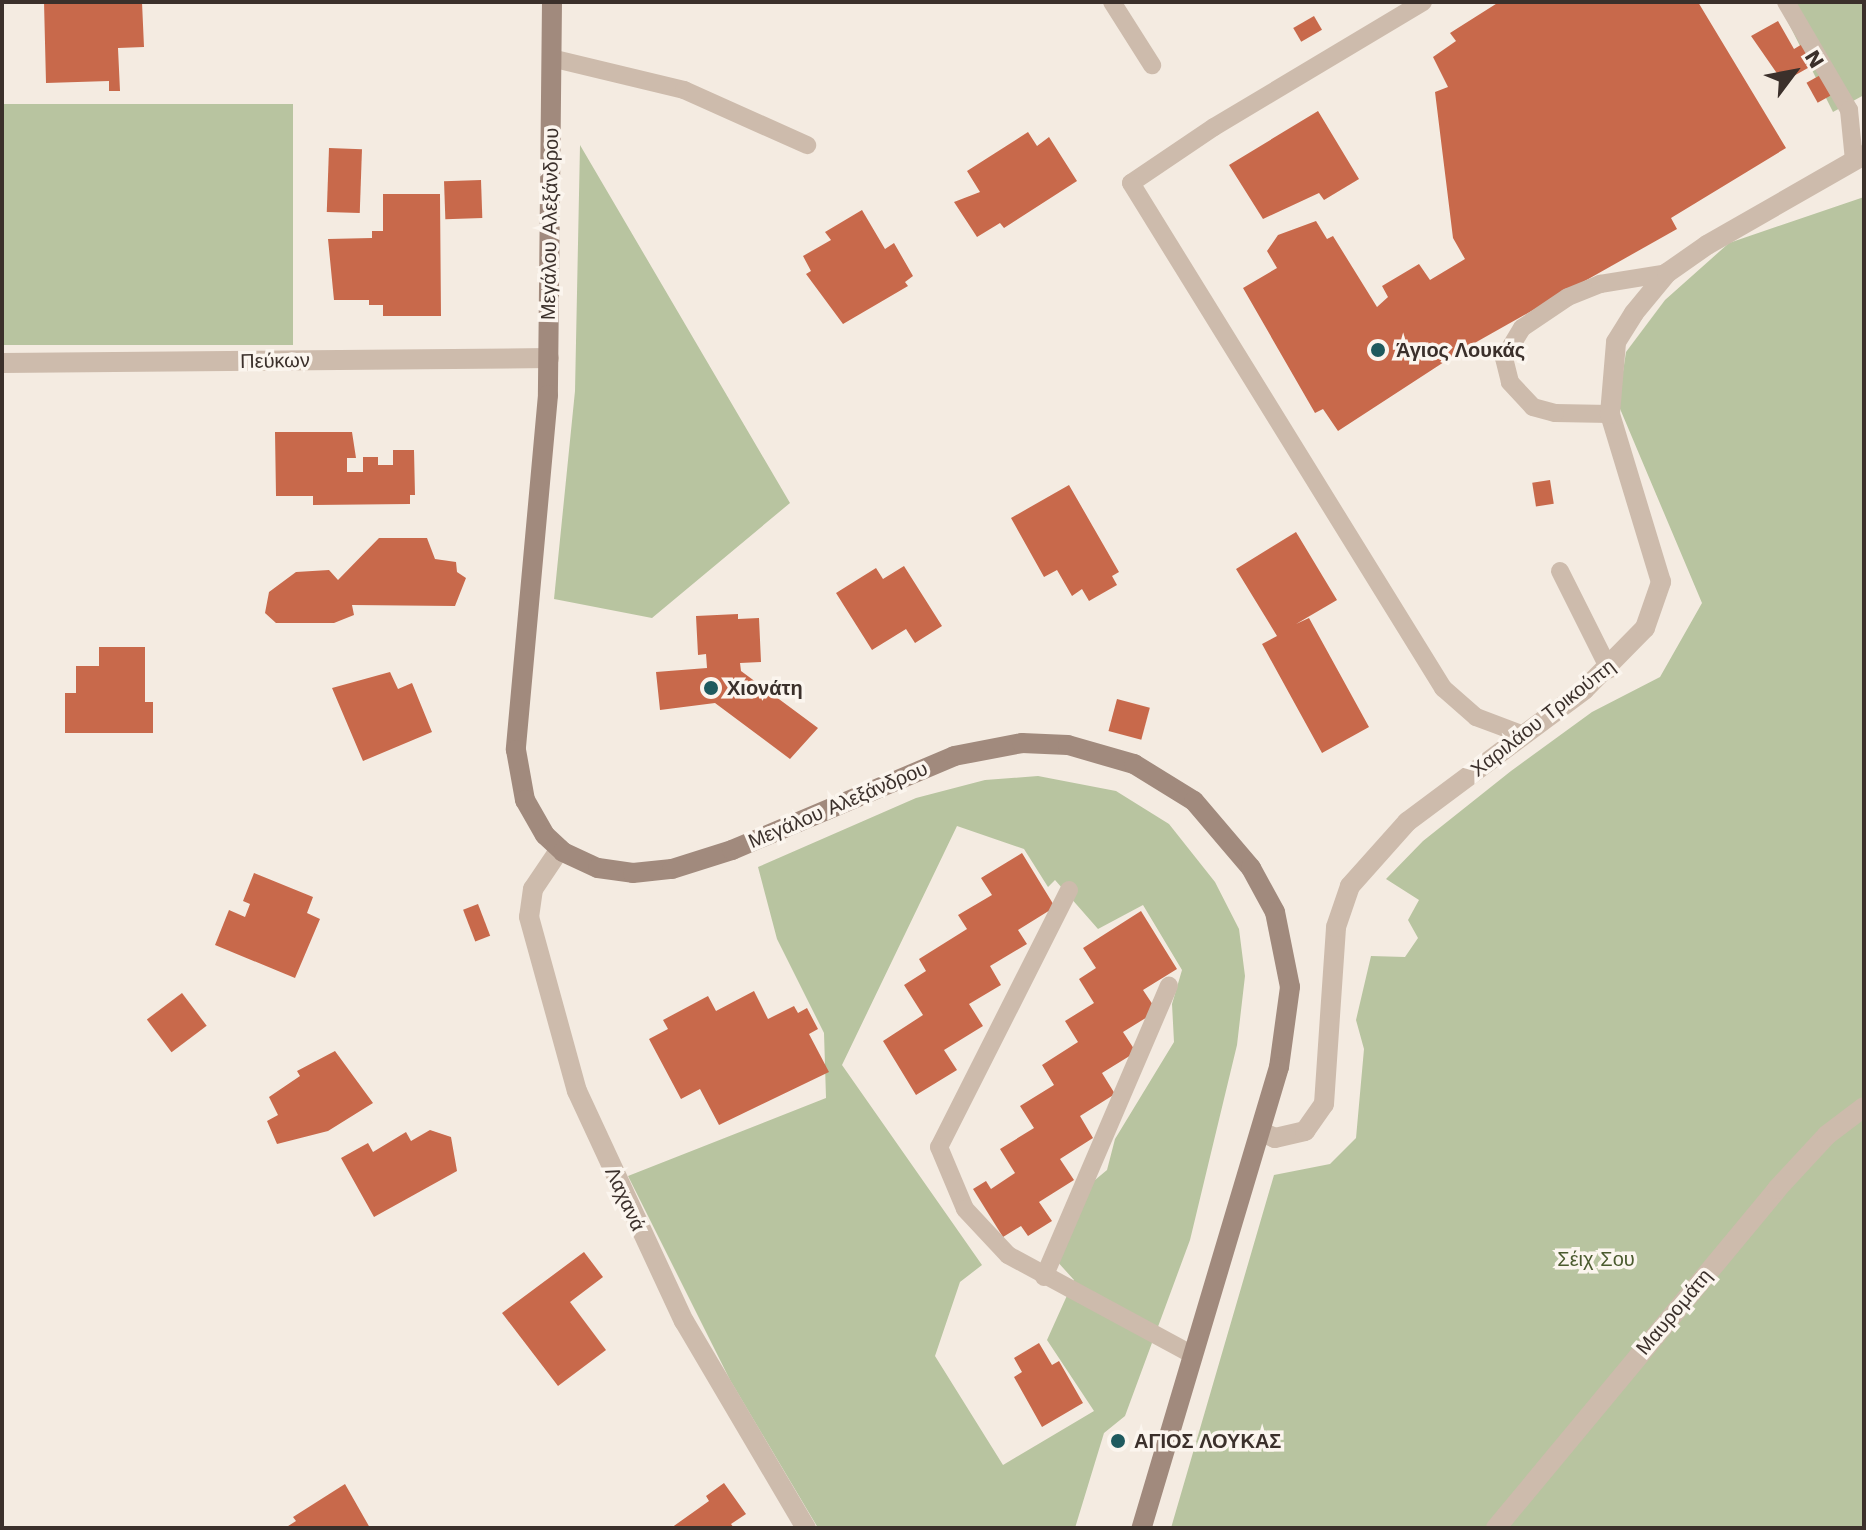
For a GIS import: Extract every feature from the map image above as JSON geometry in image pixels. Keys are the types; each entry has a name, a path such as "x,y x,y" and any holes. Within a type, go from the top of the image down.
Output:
{"main road":[{"name":"Μεγάλου Αλεξάνδρου","path":"552,2 549,358 516,750 525,800 560,849 580,861 616,871 691,865 853,795 988,747 1068,745 1134,764 1206,812 1251,868 1275,912 1287,956 1290,1003 1262,1132 1142,1528"}],"street":[{"name":"Χαριλάου Τρικούπη","path":"1262,1132 1275,1138 1305,1131 1324,1104 1336,927 1350,886 1407,822 1609,669 1645,628 1661,582 1610,414 1616,342 1667,273 1859,158"},
{"name":"Πεύκων","path":"2,363 549,358"},
{"name":"Λαχανά","path":"560,849 533,889 529,917 577,1091 684,1321 806,1528"},
{"name":"Μαυρομάτη","path":"1496,1528 1777,1189 1827,1135 1864,1107"}],"lane":[{"path":"1112,2 1152,65"},
{"path":"1423,2 1227,118 1131,183 1443,688 1476,717 1524,735"},
{"path":"1786,2 1849,110 1859,158"},
{"path":"551,58 684,90 807,145"},
{"path":"1610,414 1555,413 1533,407 1510,382 1504,358 1522,328 1568,297 1600,284 1667,273"},
{"path":"1560,571 1609,669"},
{"path":"1069,890 939,1147 965,1209 1008,1255 1193,1355"},
{"path":"1044,1277 1169,986"}],"green space":[{"path":"1778,2 1864,2 1864,95 1833,112"},
{"path":"2,104 293,104 293,345 2,345"},
{"path":"580,145 790,503 652,618 554,599 575,391"},
{"name":"Σέιχ Σου","path":"1864,197 1864,1528 1171,1528 1274,1175 1330,1164 1356,1138 1364,1049 1356,1020 1371,956 1405,957 1418,938 1408,920 1419,900 1386,879 1423,841 1511,771 1592,712 1660,677 1702,603 1618,404 1626,352 1665,300 1729,243"},
{"path":"1038,776 1116,791 1169,824 1215,882 1239,929 1245,976 1237,1045 1190,1240 1125,1416 1104,1433 1075,1528 818,1528 730,1380 628,1176 826,1098 824,1033 777,939 758,867 916,798 985,780","holes":["957,826 1024,849 1048,887 1055,880 1098,929 1143,905 1182,970 1172,1004 1174,1042 1115,1139 1107,1170 1083,1190 1055,1259 1074,1280 1047,1340 1094,1411 1003,1465 935,1356 960,1282 982,1265 842,1065"]}],"building":[{"path":"44,2 142,2 144,47 118,48 120,91 109,91 109,81 46,83"},
{"path":"1499,2 1698,2 1786,148 1671,218 1677,229 1464,349 1338,431 1323,409 1315,413 1243,288 1277,268 1267,251 1278,235 1316,221 1327,239 1333,236 1377,307 1388,297 1382,286 1419,264 1430,280 1465,259 1453,238 1435,92 1448,87 1433,57 1456,41 1450,33"},
{"path":"1314,16 1322,30 1301,42 1293,28"},
{"path":"1778,21 1794,49 1804,43 1815,64 1783,82 1751,36"},
{"path":"1824,73 1835,93 1818,103 1807,83"},
{"path":"1318,111 1359,179 1324,200 1319,193 1263,219 1229,165"},
{"path":"1028,132 1037,146 1049,137 1077,181 1004,228 1000,223 977,237 954,202 980,192 967,171"},
{"path":"329,148 362,149 360,213 327,212"},
{"path":"481,180 482,218 445,219 444,181"},
{"path":"383,194 440,194 441,316 383,316 383,305 369,305 369,300 334,300 328,239 372,238 372,231 383,231"},
{"path":"862,210 885,249 894,243 913,276 905,282 908,286 843,324 806,274 811,271 803,256 831,240 825,232"},
{"path":"275,432 352,432 356,458 347,458 347,472 363,472 363,457 378,457 378,465 393,465 393,450 414,450 415,495 410,495 410,504 313,505 313,496 276,496"},
{"path":"1550,480 1554,504 1536,507 1532,483"},
{"path":"1069,485 1119,572 1112,576 1117,585 1089,601 1082,589 1072,596 1057,570 1044,577 1011,518"},
{"path":"1296,532 1337,600 1296,624 1309,618 1369,727 1322,753 1262,644 1277,636 1236,569"},
{"path":"379,538 427,538 435,559 456,562 457,572 466,578 455,606 352,605 354,615 334,623 276,623 265,613 269,592 296,572 329,570 338,580"},
{"path":"904,566 942,626 915,643 906,629 872,650 836,593 876,568 883,579"},
{"name":"Χιονάτη","path":"738,614 738,619 759,618 761,662 740,663 741,671 818,728 790,759 715,703 660,710 656,672 707,668 706,654 698,655 696,616"},
{"path":"99,647 145,647 145,702 153,702 153,733 65,733 65,693 76,693 76,666 99,666"},
{"path":"390,672 398,689 412,683 432,732 363,761 332,688"},
{"path":"1117,699 1150,708 1141,740 1108,731"},
{"path":"1022,853 1055,907 1018,930 1027,944 990,966 1001,985 969,1004 983,1026 944,1050 957,1070 916,1095 883,1041 923,1015 904,985 926,971 919,959 967,929 958,915 992,895 981,878"},
{"path":"254,873 313,897 307,913 320,919 295,978 215,945 229,910 245,917 250,904 243,901"},
{"path":"478,904 490,936 475,941 463,910"},
{"path":"1141,911 1177,969 1143,990 1157,1011 1123,1032 1136,1052 1102,1073 1115,1094 1080,1116 1093,1138 1060,1159 1074,1180 1039,1202 1052,1221 1028,1236 1021,1226 1003,1237 973,1189 986,1181 991,1189 1015,1173 1000,1149 1034,1128 1020,1106 1054,1085 1042,1065 1078,1042 1065,1021 1094,1003 1079,979 1096,968 1083,948"},
{"path":"754,991 768,1019 794,1006 798,1013 807,1008 818,1029 809,1034 829,1072 719,1125 700,1089 681,1099 649,1039 668,1029 663,1020 708,996 716,1011"},
{"path":"182,993 207,1026 172,1052 147,1019"},
{"path":"335,1051 373,1103 328,1131 277,1144 267,1121 278,1115 269,1097 300,1076 297,1071"},
{"path":"430,1130 451,1137 457,1171 374,1217 341,1158 368,1143 373,1152 406,1132 411,1141"},
{"path":"584,1252 603,1277 570,1302 606,1350 558,1386 502,1313"},
{"path":"1039,1343 1052,1365 1059,1361 1083,1403 1042,1427 1014,1377 1022,1372 1014,1358"},
{"path":"724,1483 746,1514 731,1524 734,1528 671,1528 709,1501 706,1496"},
{"path":"345,1484 370,1528 285,1528 296,1521 293,1517"}],"place":[{"name":"Άγιος Λουκάς","path":"1378,350"},
{"name":"Χιονάτη","path":"711,688"},
{"name":"ΑΓΙΟΣ ΛΟΥΚΑΣ","path":"1118,1441"}]}
